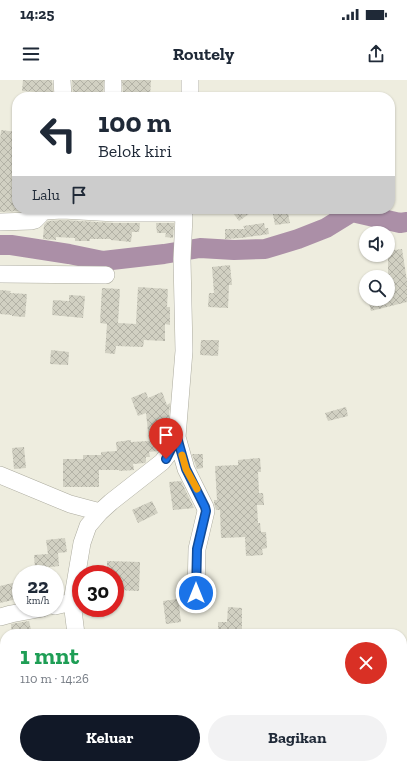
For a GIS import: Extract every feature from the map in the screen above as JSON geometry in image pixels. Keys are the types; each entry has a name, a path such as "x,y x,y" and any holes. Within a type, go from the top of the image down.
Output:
{"street":[{"path":"62,80 63,92"},
{"path":"190,80 190,92"},
{"path":"0,222 31,221 35,220 41,214"},
{"path":"184,214 182,259 184,351 177,437 186,469 206,511 197,549 196,593"},
{"path":"0,274 106,275"},
{"path":"78,565 82,543 88,526 111,502 162,462 169,453 177,437"},
{"path":"0,475 70,504 100,512"},
{"path":"64,604 72,602"},
{"path":"0,617 12,614"},
{"path":"74,617 75,629"}],"building":[{"path":"23,80 52,80 53,92 22,91"},
{"path":"72,80 104,80 103,92 73,92"},
{"path":"122,80 151,80 150,92 123,92"},
{"path":"1,130 12,131 12,211 0,212"},
{"path":"234,214 249,214 239,221"},
{"path":"273,214 288,214 290,223 275,225"},
{"path":"63,220 140,223 139,232 132,232 131,242 111,239 75,241 75,238 56,237 56,240 43,239 44,225 48,221"},
{"path":"156,223 174,223 173,238 165,237 166,233 157,233"},
{"path":"264,223 265,228 268,228 269,234 225,239 225,229 245,229 243,226"},
{"path":"402,249 407,281 407,302 395,305 395,270 388,270 388,262 395,262 395,250"},
{"path":"230,265 232,285 229,285 228,308 208,307 209,293 214,293 212,267"},
{"path":"138,287 168,289 167,307 170,307 170,325 165,324 165,341 144,340 143,347 116,346 115,354 105,353 107,324 100,323 102,288 120,289 118,323 136,324"},
{"path":"0,290 11,291 10,293 27,294 25,317 0,314"},
{"path":"69,295 85,296 83,318 52,315 53,300 69,301"},
{"path":"370,306 391,306 371,311"},
{"path":"201,340 219,340 218,356 200,355"},
{"path":"51,350 69,352 68,365 50,364"},
{"path":"146,392 148,398 162,392 167,405 170,403 166,436 158,451 149,452 150,457 146,457 145,463 133,464 134,470 99,470 99,487 63,487 63,459 83,459 83,455 101,455 101,452 117,451 116,442 131,440 131,442 149,441 146,413 138,416 131,398"},
{"path":"346,407 348,416 328,421 325,413"},
{"path":"24,447 26,468 14,469 12,448"},
{"path":"192,454 203,454 203,468 197,469"},
{"path":"260,458 261,472 258,472 259,493 263,493 264,505 257,505 258,523 260,523 261,532 266,532 267,548 262,549 263,555 246,556 245,537 221,538 220,510 216,510 214,503 214,500 217,500 215,466 238,465 238,460"},
{"path":"181,481 194,508 173,510 169,482"},
{"path":"152,501 158,513 138,523 132,510"},
{"path":"65,538 67,552 58,553 59,565 35,565 34,555 48,554 46,540"},
{"path":"107,561 140,562 139,591 124,590 124,565 107,565"},
{"path":"12,583 12,600 0,603 0,586"},
{"path":"178,599 181,622 166,624 163,601"},
{"path":"228,607 242,608 242,629 218,629 218,622 227,622"},
{"path":"29,621 31,629 12,629 11,624"}],"waterway":[{"path":"0,245 11,245 69,254 103,261 200,248 234,250 265,249 298,239 326,228 349,214"},
{"path":"361,214 400,223 407,222"}],"slow traffic":[{"path":"182,455 186,469 197,489"}],"route":[{"path":"166,459 177,437 186,469 204,504 206,511 197,546 196,593"}]}
